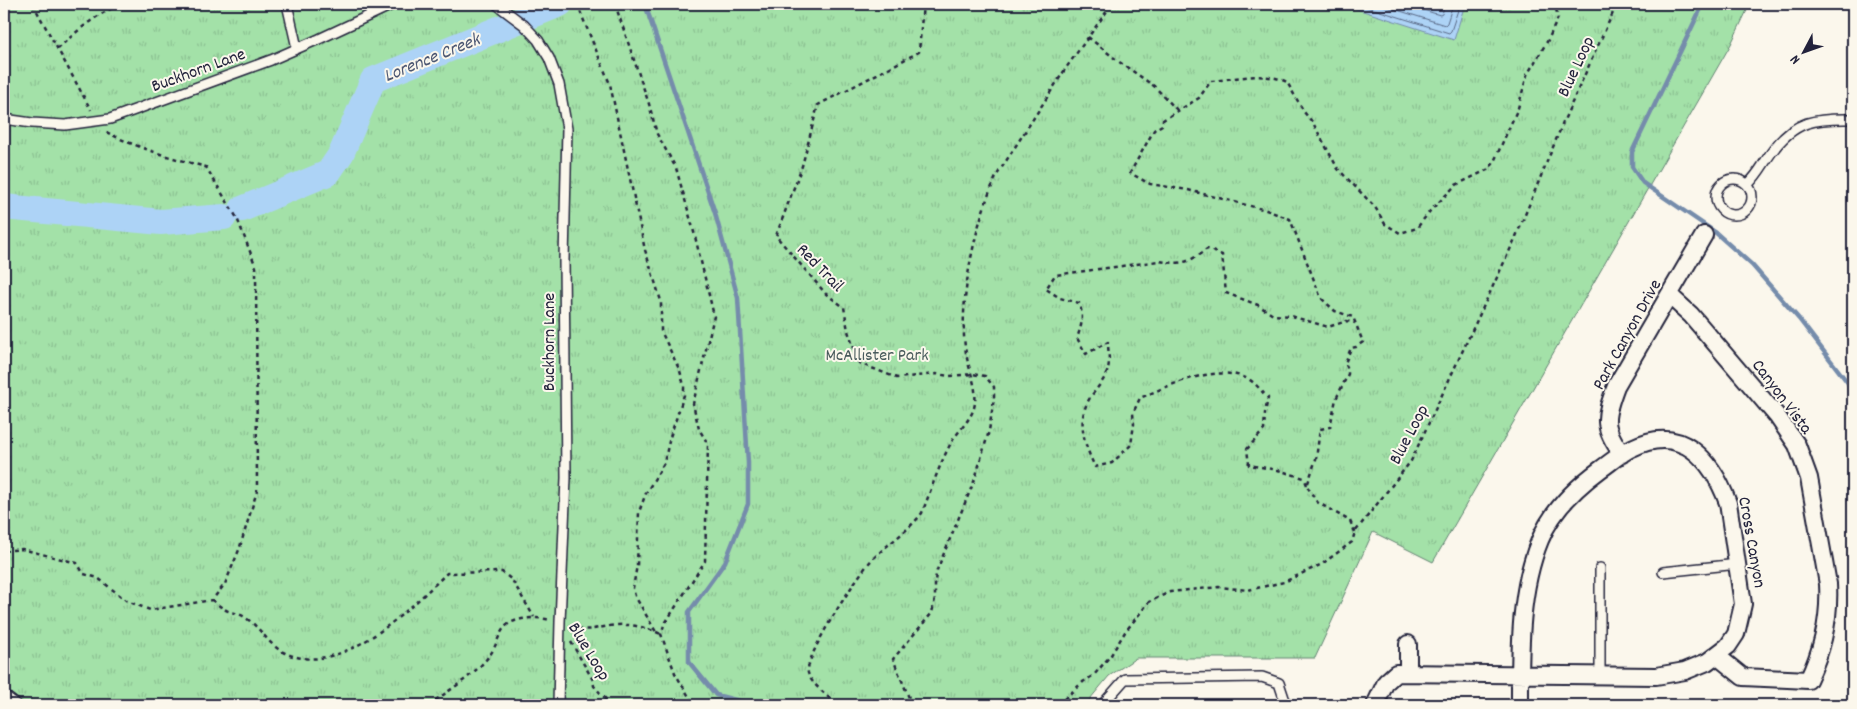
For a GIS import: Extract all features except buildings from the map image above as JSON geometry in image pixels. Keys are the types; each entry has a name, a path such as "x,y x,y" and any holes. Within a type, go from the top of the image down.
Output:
{"street":[{"name":"Park Canyon Drive","path":"1622,454 1608,431 1606,419 1616,386 1704,235"},
{"name":"Canyon Vista","path":"1669,296 1691,315 1771,409 1797,445 1809,478 1828,584 1829,601 1826,634 1808,680 1743,677 1717,656"},
{"name":"Cross Canyon","path":"1520,674 1656,676 1685,671 1707,662 1728,646 1736,634 1744,604 1728,503 1717,478 1705,459 1688,446 1670,440 1649,442 1622,454 1587,480 1563,502 1543,533 1532,567 1523,613 1520,674 1520,705"},
{"path":"1408,644 1408,673"},
{"path":"1375,705 1386,682 1396,673 1520,674"}],"lane":[{"path":"287,4 297,48"},
{"name":"Buckhorn Lane","path":"4,119 65,125 110,119 297,48 394,4"},
{"name":"Buckhorn Lane","path":"496,4 524,25 538,40 549,58 564,104 567,129 564,260 566,478 558,705"},
{"path":"1748,184 1758,175 1782,139 1795,129 1807,122 1827,119 1853,119"},
{"path":"1732,178 1739,179 1748,184 1753,194 1749,208 1737,216 1723,212 1716,200 1716,192 1719,186 1732,178"},
{"path":"1663,572 1738,564"},
{"path":"1600,568 1600,675"},
{"path":"1102,705 1125,679 1262,676 1279,683 1285,701 1283,705"},
{"path":"4,695 17,705"}],"path":[{"path":"33,4 94,115"},
{"path":"58,49 78,30 112,7 121,4"},
{"path":"577,4 610,84 645,250 661,301 661,331 680,371 684,385 684,395 670,437 664,464 646,493 639,512 637,565 633,588 635,596 656,632"},
{"path":"616,4 657,134 676,168 693,228 714,316 693,404 699,429 708,444 705,561 664,625 661,634 675,673 694,705"},
{"name":"Red Trail","path":"923,4 918,52 818,105 802,166 776,236 826,294 844,307 848,331 859,363 897,378 936,374 950,376 972,374"},
{"path":"835,705 812,680 808,672 808,664 814,648 859,576 870,562 915,522 922,513 951,442 974,410 976,392 966,353 964,305 976,235 991,188 1034,117 1112,4"},
{"path":"1307,486 1316,459 1320,429 1330,428 1336,399 1348,374 1345,363 1351,348 1363,342 1353,317 1335,311 1322,298 1290,219 1266,210 1188,190 1150,184 1130,173 1154,130 1162,124 1163,120 1177,110 1199,98 1211,81 1260,77 1287,82 1304,112 1313,123 1338,170 1344,174 1375,208 1385,224 1400,233 1417,228 1430,211 1456,184 1487,170 1493,164 1518,108 1527,75 1548,40 1558,18 1555,4"},
{"name":"Blue Loop","path":"1060,705 1083,682 1094,675 1111,655 1125,632 1149,602 1170,592 1219,587 1248,590 1284,582 1322,564 1352,542 1355,532 1411,461 1515,239 1565,118 1617,4"},
{"path":"1088,37 1154,86 1177,110"},
{"path":"4,551 22,549 77,562 84,574 98,578 127,601 150,610 212,600 225,584 239,550 257,491 256,267 237,218 206,167 164,155 118,138 101,129"},
{"path":"1355,323 1347,321 1328,327 1291,316 1273,315 1258,305 1226,293 1222,255 1207,249 1190,261 1172,263 1159,261 1055,274 1046,289 1060,298 1079,303 1083,314 1077,338 1086,354 1108,342 1108,369 1102,383 1086,403 1081,430 1085,447 1095,467 1112,463 1131,445 1134,424 1133,413 1140,398 1176,383 1228,372 1250,379 1268,398 1264,430 1247,449 1249,465 1278,470 1304,478 1317,502 1350,521 1355,532"},
{"path":"912,705 893,659 932,613 935,599 934,580 937,570 975,479 989,431 994,387 985,376 972,374"},
{"path":"212,600 227,610 245,617 269,642 286,653 310,659 335,656 381,631 447,573 502,572 512,580 534,617"},
{"name":"Blue Loop","path":"429,705 475,670 490,655 494,643 504,628 512,622 534,617 560,622 593,680 594,686 611,705"},
{"path":"560,622 581,630 618,625 646,627 661,634"}],"green space":[{"name":"McAllister Park","path":"4,4 1750,4 1731,44 1433,562 1373,532 1315,658 1136,658 1109,676 1085,705 4,705"}],"water":[{"path":"1341,4 1465,4 1454,40"}],"waterway":[{"name":"Lorence Creek","path":"242,209 328,173 341,154 373,80 560,4"},
{"path":"645,4 715,213 738,298 748,463 748,504 725,562 689,612 689,662 716,695 755,705"},
{"path":"1703,4 1632,152 1632,167 1643,183 1715,232 1752,265 1799,319 1848,383 1853,394"},
{"name":"Lorence Creek","path":"4,207 161,222 224,217"}]}
